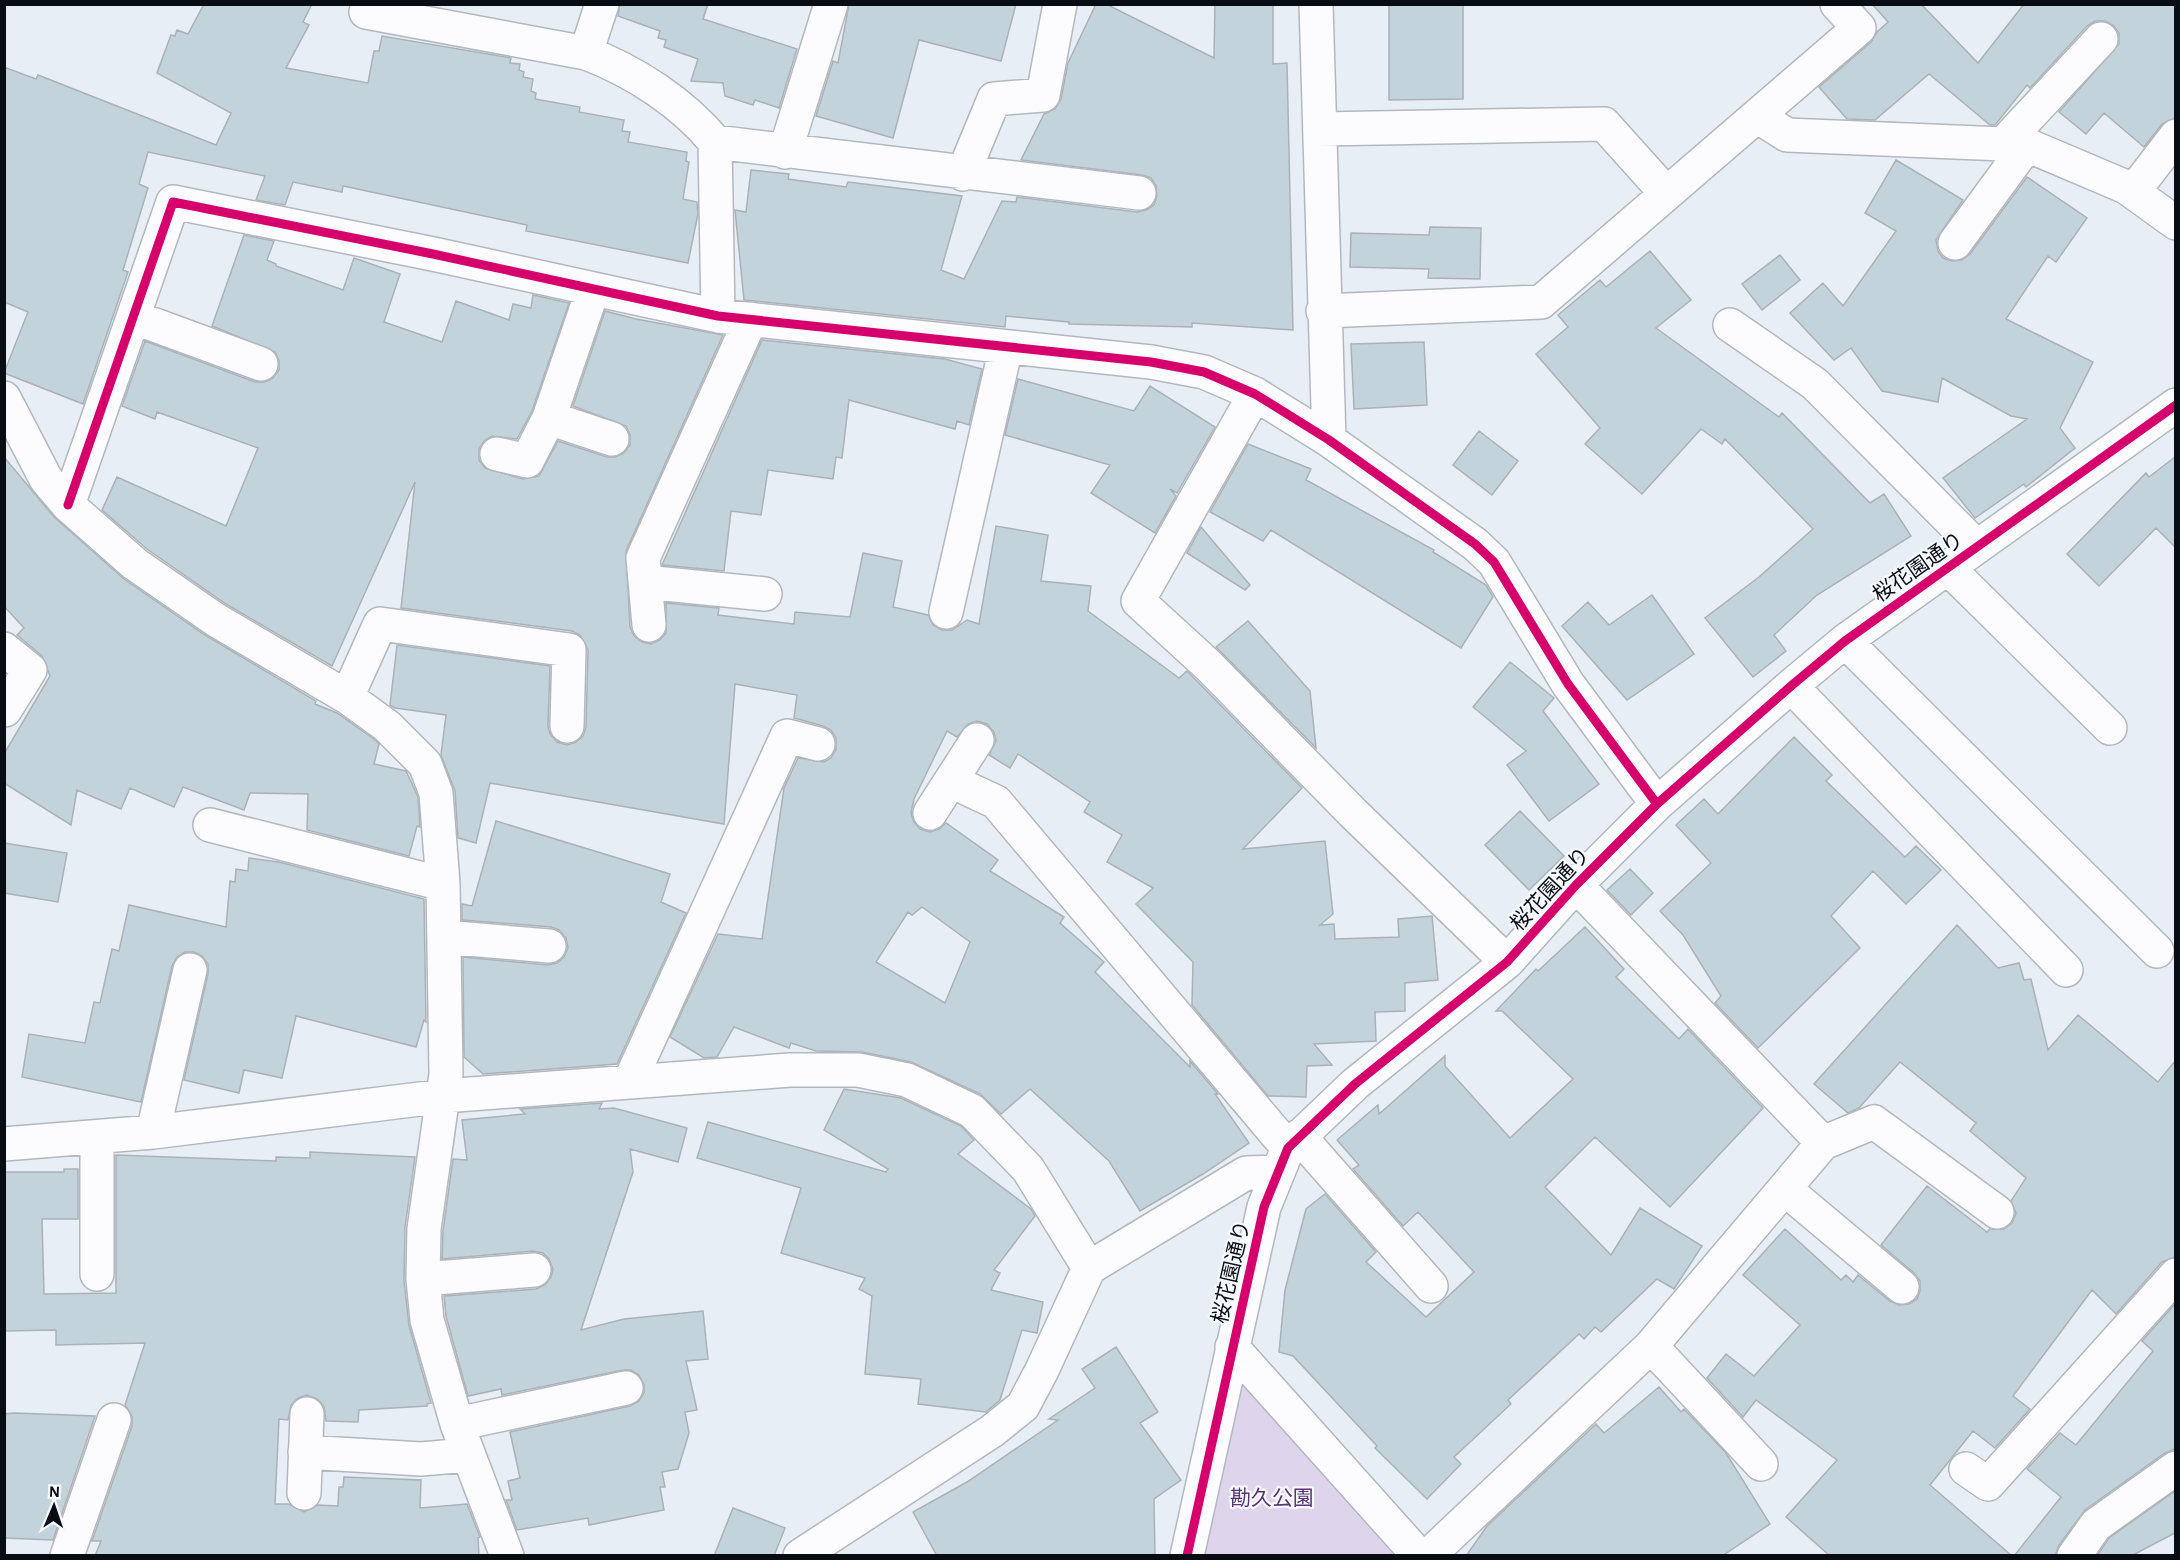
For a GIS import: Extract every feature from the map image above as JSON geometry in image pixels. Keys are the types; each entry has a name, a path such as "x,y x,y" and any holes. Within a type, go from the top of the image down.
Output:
{"street":[{"path":"369,4 366,12 586,53 618,65 699,122 716,142 718,316"},
{"path":"586,53 602,4"},
{"path":"785,152 831,4"},
{"path":"963,174 994,99 1043,95 1060,4"},
{"path":"1316,4 1323,311 1329,440"},
{"path":"1323,311 1541,302 1859,28 1837,4"},
{"path":"1955,243 2015,144 2101,39"},
{"path":"1757,116 1787,135 2015,144 2133,192 2175,223"},
{"path":"1320,129 1604,124 1666,193"},
{"path":"2133,192 2175,136"},
{"path":"716,142 963,174 1139,193"},
{"path":"68,505 173,202 718,316 1151,362 1204,372 1255,394 1329,440 1475,544 1494,562 1568,684 1656,804"},
{"path":"497,454 527,461 549,418 593,289"},
{"path":"133,317 261,364"},
{"path":"649,626 643,558 751,319"},
{"path":"1730,325 1815,384 1977,547"},
{"path":"946,612 1006,346"},
{"path":"1255,394 1138,601 1209,666 1353,813 1507,962"},
{"path":"4,398 46,479 68,505 135,564 207,614 347,697 387,726 425,764 436,793 443,884 446,1074 424,1230 423,1279 427,1320 467,1455 507,1556"},
{"name":"桜花園通り","path":"1187,1556 1264,1207 1288,1152 1355,1084 1507,962 1576,885 1656,804 1791,686 1845,641 2175,405"},
{"path":"549,418 612,439"},
{"path":"1948,568 2110,728"},
{"path":"645,582 765,594"},
{"path":"347,697 380,624 570,650 567,726"},
{"path":"1845,641 2157,951"},
{"path":"4,649 30,670 5,710"},
{"path":"1791,686 2066,970"},
{"path":"630,1081 787,735 818,744"},
{"path":"930,813 977,740"},
{"path":"951,781 996,802 1288,1152 1431,1286"},
{"path":"210,825 443,884"},
{"path":"1576,885 1823,1143"},
{"path":"444,937 549,946"},
{"path":"153,1132 190,970"},
{"path":"4,1144 153,1132 444,1096 790,1070 858,1070 907,1080 972,1111 1028,1169 1089,1268"},
{"path":"1428,1556 1651,1346 1786,1190 1823,1143 1874,1122 1997,1212"},
{"path":"97,1137 97,1274"},
{"path":"800,1556 992,1431 1023,1406 1089,1268 1246,1173 1288,1152"},
{"path":"1786,1190 1902,1287"},
{"path":"423,1279 534,1270"},
{"path":"1966,1469 1988,1484 2175,1275"},
{"path":"1651,1346 1761,1464"},
{"path":"1232,1347 1419,1556"},
{"path":"457,1424 626,1388"},
{"path":"304,1493 307,1414"},
{"path":"68,1556 114,1420"},
{"path":"305,1452 421,1459 467,1455"},
{"path":"2074,1556 2096,1525 2175,1468"}],"green space":[{"name":"勘久公園","path":"1237,1377 1404,1555 1206,1556 1202,1551"}],"building":[{"path":"204,4 312,4 303,22 309,25 286,68 368,83 374,51 379,51 382,36 511,58 510,63 520,64 519,70 524,72 523,77 533,79 531,91 536,93 535,99 580,107 579,112 624,120 622,131 630,132 628,142 687,152 686,161 689,162 683,199 697,202 698,214 688,263 526,231 527,225 343,186 342,192 293,182 285,205 256,200 265,176 148,152 139,184 148,188 123,270 128,272 83,404 4,373 28,312 4,302 4,67 36,79 38,75 216,145 231,113 157,73 171,35 175,36 177,30 188,34"},
{"path":"620,4 708,4 703,19 797,49 779,108 755,100 753,105 725,96 723,83 691,81 698,59 664,47 666,40 658,38 660,31 618,16"},
{"path":"849,4 1016,4 1001,61 919,40 893,138 816,116 833,61 838,63"},
{"path":"1096,4 1106,4 1214,58 1215,4 1273,4 1273,64 1287,63 1293,330 1192,323 1192,327 1069,324 1069,322 1006,316 1005,327 744,300 735,210 746,212 751,170 789,174 788,179 846,187 848,182 962,196 941,270 964,279 1002,201 1016,202 1017,197 1137,212 1154,205 1157,196 1156,186 1151,178 1021,160 1044,114 1055,109 1061,99 1068,63"},
{"path":"1389,4 1463,4 1463,99 1389,100"},
{"path":"1872,4 1921,4 1978,63 2024,4 2175,4 2175,118 2162,124 2144,147 2104,113 2086,134 2059,112 2119,44 2119,33 2113,25 2105,21 2095,21 2087,26 2030,88 2027,85 1995,125 1990,125 1929,74 1875,120 1847,119 1819,87 1871,42 1877,32 1888,22"},
{"path":"1896,160 1963,200 1936,240 1938,251 1943,258 1952,261 1962,260 1970,254 2027,177 2087,218 2056,262 2048,256 2006,319 2093,362 2060,428 2075,448 2026,487 2024,484 1975,518 1943,478 2027,419 2011,416 1942,378 1938,402 1882,391 1851,348 1834,360 1790,313 1823,283 1843,306 1896,231 1865,213"},
{"path":"1430,227 1481,228 1480,279 1428,278 1429,269 1350,267 1351,233 1429,235"},
{"path":"244,235 274,241 267,260 276,266 343,290 354,258 400,274 384,322 442,342 456,301 509,320 513,304 531,308 533,295 569,303 532,411 517,439 492,436 484,441 479,449 479,460 485,468 523,479 539,476 558,441 607,457 615,457 624,453 630,445 630,435 626,426 573,406 605,311 723,335 626,551 630,627 634,636 642,642 651,644 660,640 666,633 666,603 719,608 718,615 794,624 795,612 850,617 863,553 902,561 893,607 928,615 933,625 942,630 952,630 967,620 979,624 996,526 1048,535 1041,581 1091,586 1088,611 1179,678 1187,671 1302,788 1243,849 1325,841 1333,914 1320,925 1334,924 1335,939 1399,937 1398,919 1432,916 1438,980 1405,983 1405,1011 1375,1012 1376,1041 1314,1044 1332,1065 1307,1066 1306,1097 1268,1096 1192,1005 1193,962 1136,904 1153,888 1107,862 1122,835 1084,812 1090,802 1018,754 1010,768 989,755 996,741 994,732 987,724 977,721 968,724 957,737 947,731 914,799 911,813 914,822 920,829 930,832 946,823 998,860 990,871 1064,917 1060,923 1104,962 1095,972 1190,1067 1190,1061 1218,1094 1215,1094 1249,1143 1203,1174 1140,1211 1109,1161 1030,1089 1001,1114 980,1094 911,1062 862,1052 816,1051 791,1043 789,1048 734,1027 717,1057 704,1058 670,1037 718,934 762,939 784,788 798,758 824,762 831,758 836,749 836,738 831,730 794,718 797,695 735,684 724,824 490,783 476,843 458,838 455,791 441,755 446,715 395,708 390,705 397,645 550,666 548,726 550,734 557,742 567,745 583,736 586,727 588,650 580,635 572,631 401,608 415,482 332,666 226,604 147,549 102,510 117,477 226,526 258,448 157,412 155,419 122,406 145,341 255,382 265,382 273,378 279,370 279,361 275,352 212,326","holes":["922,907 970,942 945,1003 876,962 908,912 912,915"]},
{"path":"1650,251 1691,300 1656,328 1779,417 1782,413 1870,503 1884,494 1911,536 1817,595 1774,635 1786,651 1753,677 1705,618 1759,577 1813,529 1725,439 1722,444 1701,429 1642,494 1585,444 1600,428 1536,354 1568,327 1558,315 1600,280 1606,287"},
{"path":"1780,255 1800,280 1762,310 1742,284"},
{"path":"762,340 945,359 982,369 969,425 957,421 955,429 849,400 842,458 836,457 833,479 768,470 761,515 731,511 724,571 662,565"},
{"path":"1424,342 1427,405 1354,409 1351,344"},
{"path":"1018,379 1134,411 1150,386 1215,427 1177,493 1170,489 1176,496 1155,533 1091,493 1110,465 1005,435"},
{"path":"1479,431 1518,461 1492,495 1453,465"},
{"path":"1248,444 1311,469 1306,480 1434,550 1433,552 1486,585 1493,597 1461,648 1271,530 1263,541 1210,512"},
{"path":"4,457 54,517 124,579 205,635 316,701 315,704 337,713 375,740 379,744 374,764 406,771 418,797 420,827 417,826 409,856 307,830 308,794 250,793 244,810 183,787 174,807 130,788 121,809 77,790 71,825 4,783 4,754 50,676 42,656 17,635 24,628 4,606"},
{"path":"2175,457 2175,547 2156,528 2099,586 2067,554 2146,473 2149,477"},
{"path":"1201,527 1250,585 1245,590 1187,553"},
{"path":"1652,595 1694,654 1627,700 1562,626 1588,602 1609,625"},
{"path":"1248,621 1310,691 1316,748 1216,647"},
{"path":"1510,662 1554,698 1543,711 1599,784 1549,821 1507,765 1526,751 1473,707"},
{"path":"1794,737 1832,775 1826,781 1905,857 1916,846 1941,870 1906,904 1873,871 1831,916 1860,948 1758,1048 1715,1003 1721,996 1683,935 1660,911 1711,863 1676,825 1704,799 1718,814"},
{"path":"1520,811 1564,856 1529,890 1485,845"},
{"path":"496,821 670,874 661,902 686,913 617,1064 483,1074 464,1057 463,957 548,965 557,963 564,957 568,948 566,938 559,930 551,927 462,920 462,904 472,906"},
{"path":"4,843 67,853 58,902 4,893"},
{"path":"249,858 279,862 424,899 426,1022 424,1020 416,1047 296,1016 282,1078 244,1070 239,1093 184,1080 208,974 208,964 202,956 194,952 185,952 177,957 172,966 141,1102 22,1077 29,1034 85,1043 94,1002 100,1003 112,949 119,951 129,905 226,927 230,881 235,882 236,869 248,871"},
{"path":"1630,869 1653,893 1631,915 1607,890"},
{"path":"1957,925 1998,968 2019,963 2024,980 2031,979 2048,1050 2078,1015 2158,1082 2175,1061 2175,1257 2162,1262 2116,1314 2092,1290 2013,1396 2030,1409 1995,1448 1973,1431 1930,1485 2012,1556 1830,1556 1786,1517 1837,1460 1756,1400 1743,1417 1707,1378 1726,1354 1754,1376 1800,1325 1743,1275 1785,1229 1841,1280 1846,1275 1853,1282 1858,1275 1890,1301 1899,1305 1909,1304 1917,1299 1920,1281 1914,1273 1881,1245 1927,1186 1987,1232 1990,1229 2004,1229 2012,1223 2016,1213 2011,1201 2026,1178 1970,1131 1976,1123 1900,1062 1859,1108 1848,1113 1814,1084"},
{"path":"1585,927 1624,969 1616,977 1679,1039 1688,1029 1763,1108 1670,1207 1595,1137 1545,1187 1611,1255 1640,1208 1702,1246 1674,1289 1657,1279 1601,1332 1595,1327 1584,1339 1579,1334 1508,1400 1511,1404 1454,1457 1461,1464 1427,1499 1375,1448 1377,1446 1293,1356 1279,1352 1285,1290 1306,1209 1325,1194 1376,1252 1366,1262 1426,1317 1474,1272 1418,1212 1403,1226 1353,1169 1359,1165 1337,1140 1378,1105 1379,1114 1445,1056 1445,1066 1510,1138 1573,1079 1502,1011 1496,1011 1536,969 1538,971"},
{"path":"844,1089 901,1098 961,1126 974,1140 958,1154 1031,1209 1035,1216 994,1270 1000,1273 991,1290 1043,1302 1037,1333 1022,1330 1000,1400 986,1412 918,1404 921,1379 865,1374 872,1296 859,1289 865,1278 781,1253 801,1188 697,1158 708,1122 886,1172 888,1169 824,1130"},
{"path":"602,1103 599,1109 614,1108 687,1128 678,1162 630,1149 633,1172 581,1330 624,1319 703,1311 708,1359 686,1361 697,1410 685,1412 689,1433 678,1469 662,1472 665,1487 660,1487 664,1510 589,1525 588,1518 517,1530 506,1500 512,1500 508,1481 520,1478 510,1432 630,1406 639,1401 644,1393 644,1385 639,1375 631,1370 623,1370 502,1395 501,1389 468,1396 446,1316 444,1296 536,1289 545,1285 553,1269 549,1259 543,1253 533,1251 442,1259 443,1231 453,1159 467,1160 462,1120 525,1114 520,1109"},
{"path":"310,1152 415,1157 405,1227 404,1281 409,1325 431,1403 427,1406 359,1410 358,1422 326,1421 324,1406 317,1399 307,1395 298,1398 291,1405 288,1420 279,1419 275,1504 289,1504 304,1512 318,1505 338,1506 339,1487 343,1487 344,1477 421,1480 420,1508 467,1504 480,1537 478,1538 479,1556 95,1556 101,1541 92,1541 132,1426 132,1416 125,1405 145,1343 56,1345 56,1330 4,1331 4,1172 64,1172 64,1169 78,1169 78,1219 42,1219 44,1294 116,1293 116,1155 276,1161 276,1157 310,1158"},
{"path":"2175,1304 2175,1449 2165,1453 2085,1510 2059,1545 2055,1556 2014,1556 2061,1497 2027,1469 2060,1433 2076,1445 2153,1351 2142,1341"},
{"path":"1116,1347 1158,1412 1140,1423 1181,1480 1154,1499 1155,1556 937,1556 913,1512 967,1482 1058,1420 1049,1419 1095,1388 1082,1369"},
{"path":"1659,1387 1681,1412 1684,1409 1726,1453 1770,1524 1722,1556 1466,1556 1487,1526 1596,1424 1604,1433"},
{"path":"4,1414 95,1416 53,1540 4,1538"},
{"path":"2175,1491 2175,1533 2131,1556 2097,1556 2109,1538"},
{"path":"733,1508 785,1528 774,1556 714,1556"}],"cycle path":[{"path":"68,505 173,202 433,254 718,316 1151,362 1204,372 1255,394 1329,440 1475,544 1494,562 1568,684 1657,804"},
{"path":"1187,1556 1264,1207 1288,1148 1355,1084 1507,962 1576,885 1657,804 1791,686 1845,641 2176,405"}]}
